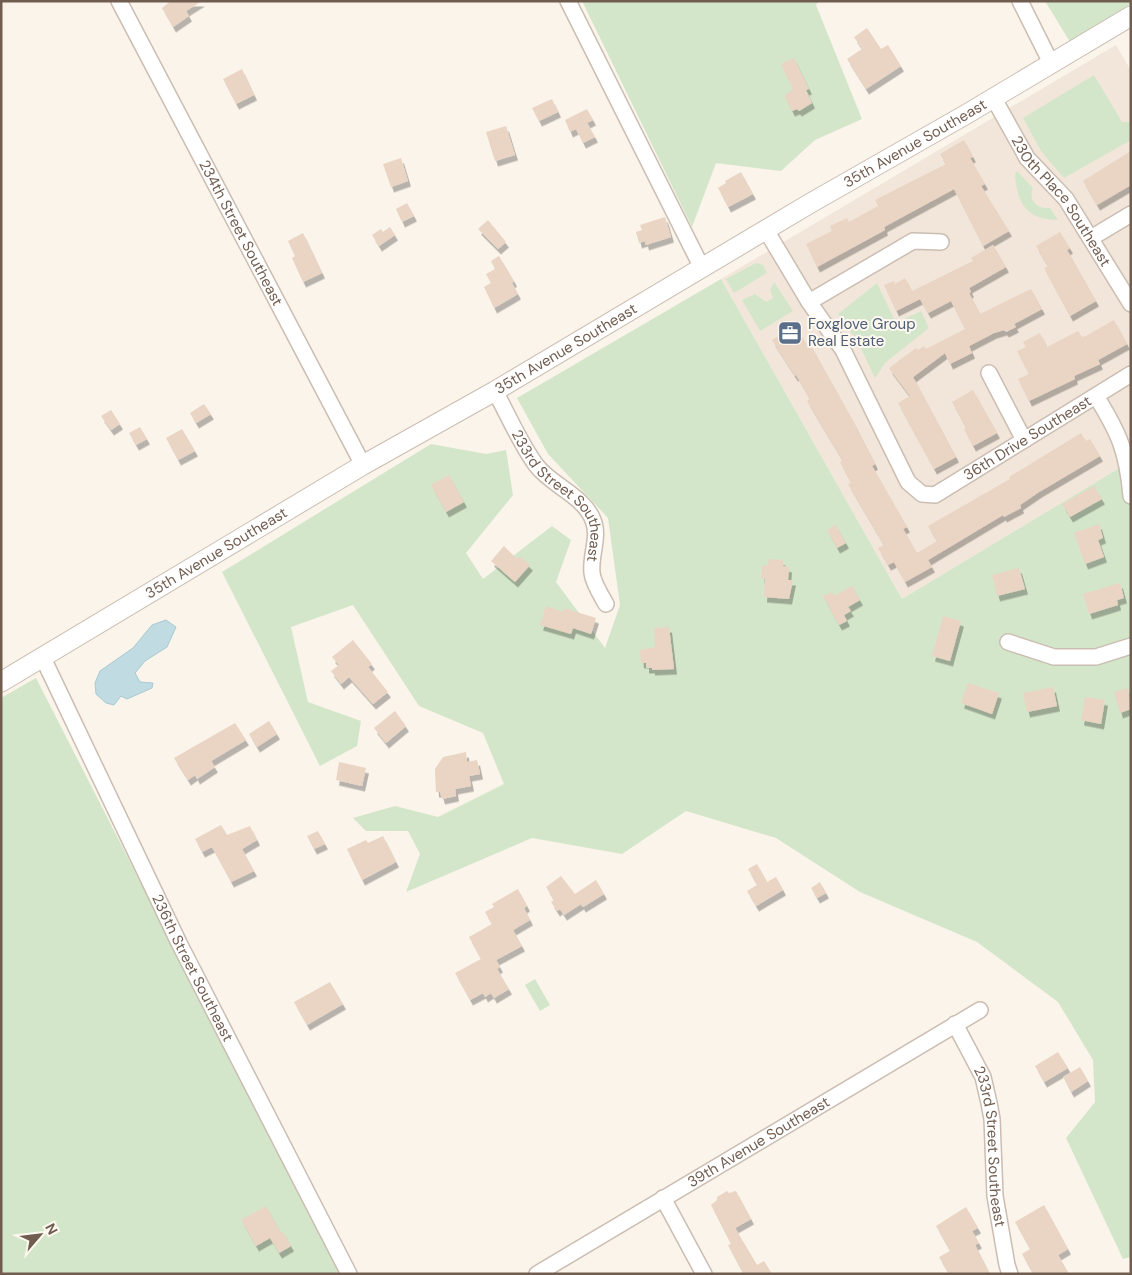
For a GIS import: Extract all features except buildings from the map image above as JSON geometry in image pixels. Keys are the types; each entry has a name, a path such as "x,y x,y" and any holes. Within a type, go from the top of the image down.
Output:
{"street":[{"name":"234th Street Southeast","path":"119,1 363,465"},
{"path":"568,1 702,268"},
{"path":"1020,1 1051,63"},
{"name":"35th Avenue Southeast","path":"1,682 363,465 495,391 1131,16"},
{"name":"230th Place Southeast","path":"993,97 1027,158 1066,199 1131,304"},
{"path":"1090,238 1131,214"},
{"path":"766,230 809,302 913,241 941,242"},
{"name":"36th Drive Southeast","path":"809,302 843,350 908,482 922,494 935,494 1131,374"},
{"path":"990,373 1024,440"},
{"name":"233rd Street Southeast","path":"495,391 536,465 554,483 574,496 586,508 593,521 596,538 592,574 606,604"},
{"path":"1096,396 1116,428 1125,452 1131,496"},
{"path":"1008,642 1054,657 1096,657 1131,646"},
{"name":"236th Street Southeast","path":"43,658 179,943 349,1274"},
{"name":"39th Avenue Southeast","path":"536,1274 980,1010"},
{"name":"233rd Street Southeast","path":"956,1024 983,1077 992,1119 995,1196 1010,1274"},
{"path":"664,1198 704,1274"}],"shaded area":[{"path":"1116,45 1131,71 1131,461 902,599 721,279"}],"green space":[{"path":"582,1 819,1 816,5 862,119 815,140 781,171 716,163 692,227"},
{"path":"1045,1 1131,1 1131,4 1070,42"},
{"path":"1094,75 1122,122 1131,122 1131,140 1064,178 1041,151 1023,118"},
{"path":"1017,171 1033,188 1032,197 1035,203 1041,207 1050,208 1058,220 1038,217 1026,208 1018,194 1015,174"},
{"path":"756,263 763,265 767,273 734,293 726,279"},
{"path":"721,279 902,599 1131,461 1131,1257 1123,1259 1066,1138 1095,1102 1093,1060 1058,1002 977,942 860,892 776,838 686,811 622,854 532,838 406,892 420,854 408,831 366,831 353,818 395,806 438,817 504,784 483,733 419,706 353,605 291,627 308,702 361,721 357,746 320,766 222,572 431,444 486,454 506,450 513,495 466,553 483,579 552,526 571,540 556,582 605,648 620,605 608,518 548,454 517,398"},
{"path":"774,282 793,311 760,331 742,300 755,294 766,302 773,298 770,290"},
{"path":"877,283 896,323 921,311 929,328 886,362 875,378 859,344 838,314"},
{"path":"36,678 173,946 349,1274 1,1274 1,698"},
{"path":"535,979 550,1005 540,1011 525,985"}],"water":[{"path":"166,620 176,627 167,647 145,661 135,673 140,682 153,683 152,688 127,699 121,696 114,705 106,703 96,694 95,683 100,671 133,648 152,625"}],"place":[{"name":"Foxglove Group Real Estate","path":"790,333"}]}
